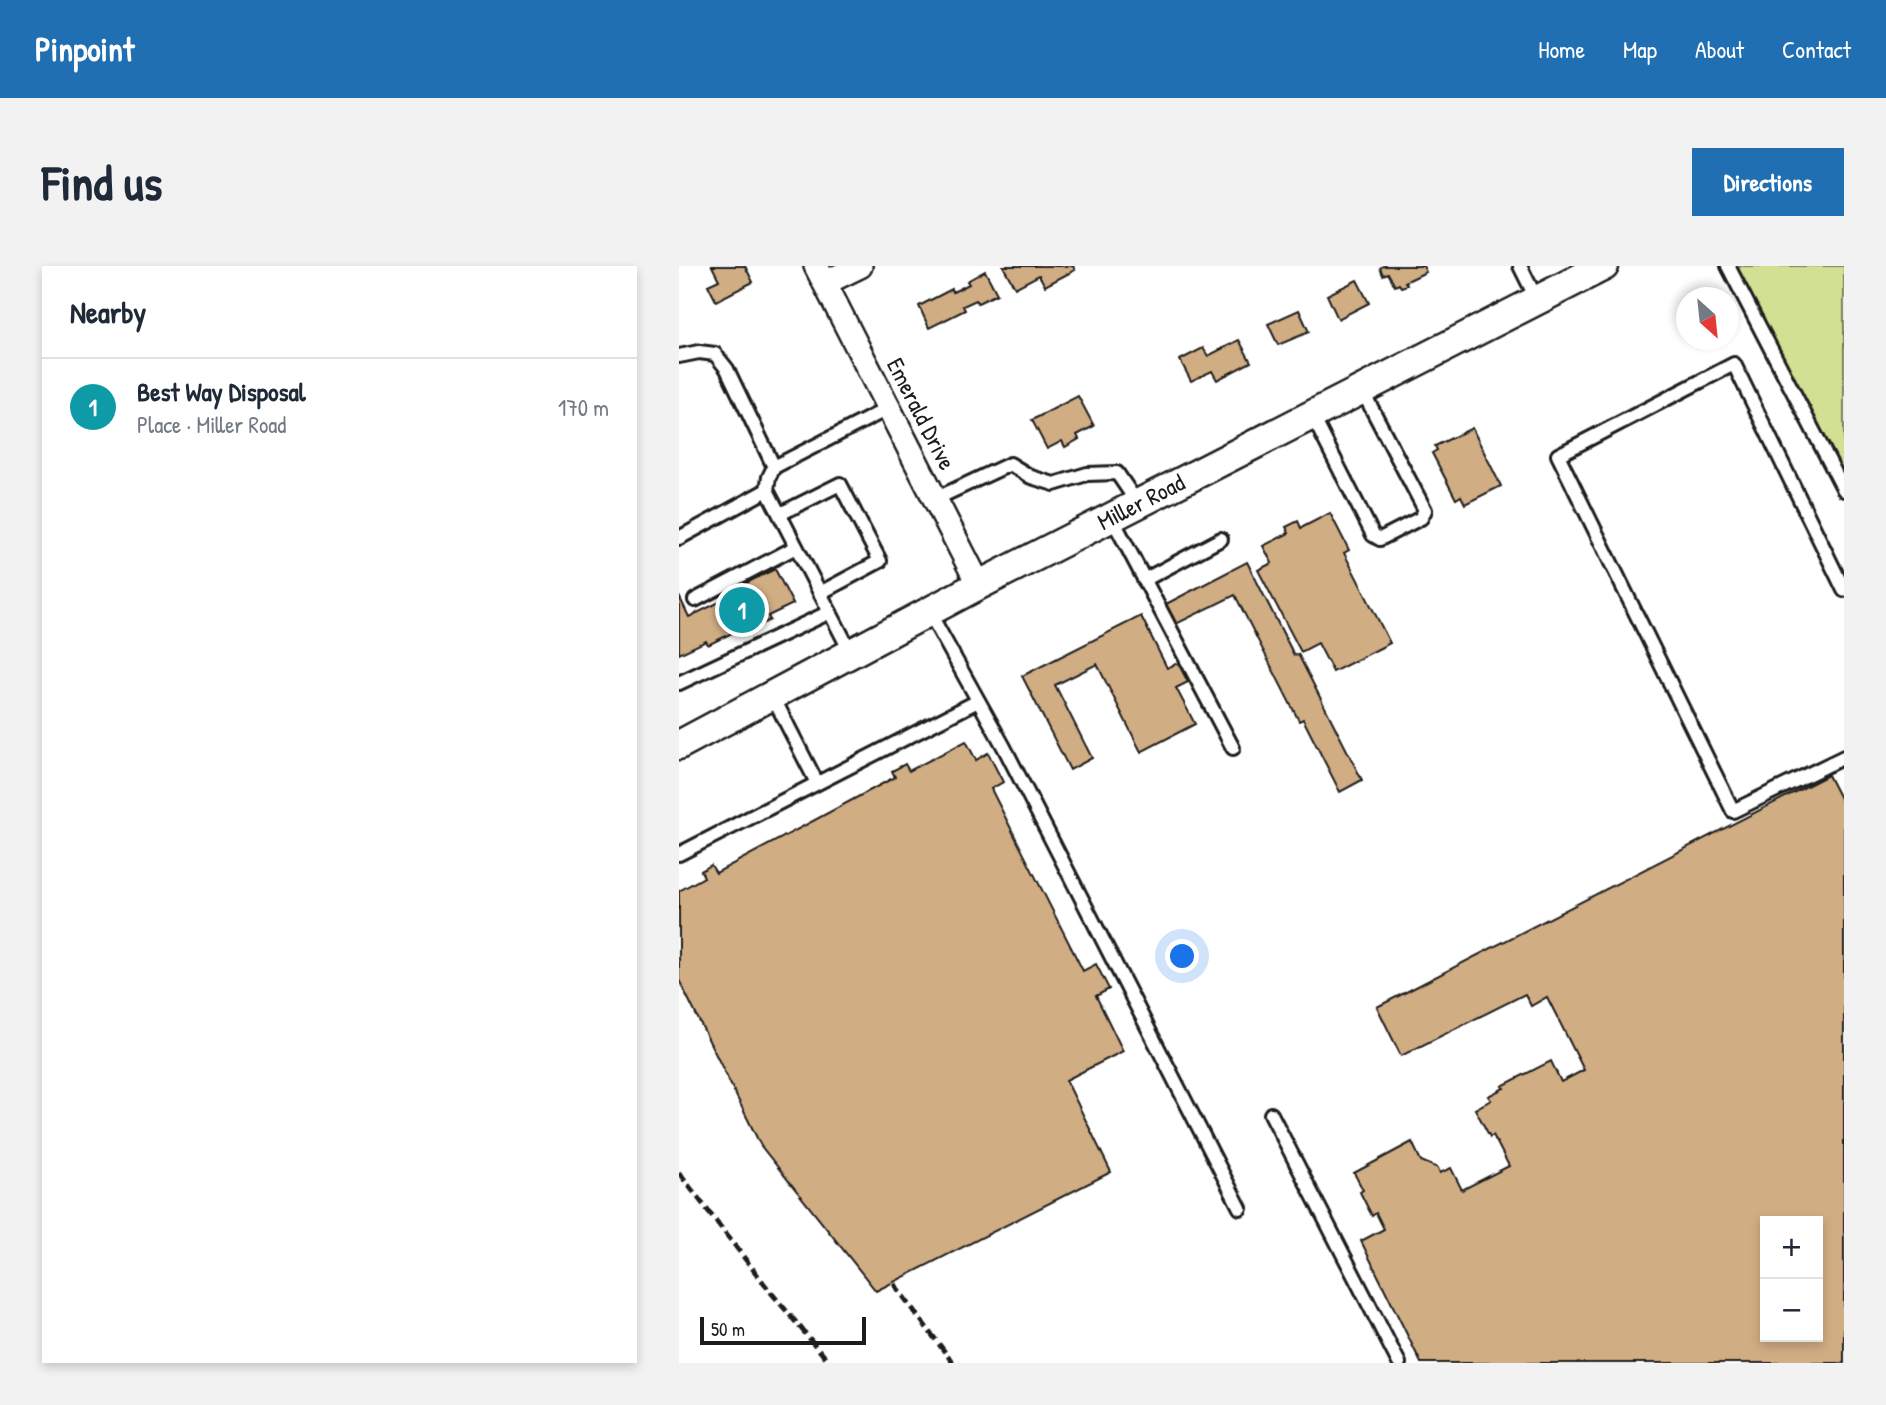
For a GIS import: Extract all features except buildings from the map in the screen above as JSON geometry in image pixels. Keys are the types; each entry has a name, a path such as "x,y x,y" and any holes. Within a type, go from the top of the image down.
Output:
{"street":[{"path":"821,275 860,266"},
{"name":"Miller Road","path":"679,745 979,585 1604,266"},
{"name":"Emerald Drive","path":"821,275 979,585"}],"lane":[{"path":"1520,266 1537,300"},
{"path":"1728,266 1844,489"},
{"path":"679,356 699,352 715,354 727,369 774,467"},
{"path":"1844,590 1734,364 1558,455 1733,811 1844,757"},
{"path":"1312,415 1373,535 1380,539 1422,518 1425,510 1362,389"},
{"path":"851,653 767,490 769,477 774,467 889,408"},
{"path":"935,499 1010,464 1031,477 1054,484 1087,474 1117,473 1138,504"},
{"path":"780,514 840,484 880,561 820,593"},
{"path":"679,538 767,490"},
{"path":"1112,517 1233,748"},
{"path":"1144,580 1221,539"},
{"path":"695,600 796,547"},
{"path":"679,683 830,612"},
{"path":"929,612 978,701 1240,1209"},
{"path":"772,695 817,783"},
{"path":"679,854 978,701"},
{"path":"1271,1114 1399,1363"}],"green space":[{"path":"1728,266 1844,266 1844,487"}],"railway":[{"path":"679,1173 769,1290 830,1363"},
{"path":"894,1284 953,1363"}],"place":[{"name":"Best Way Disposal","path":"742,610"}]}
